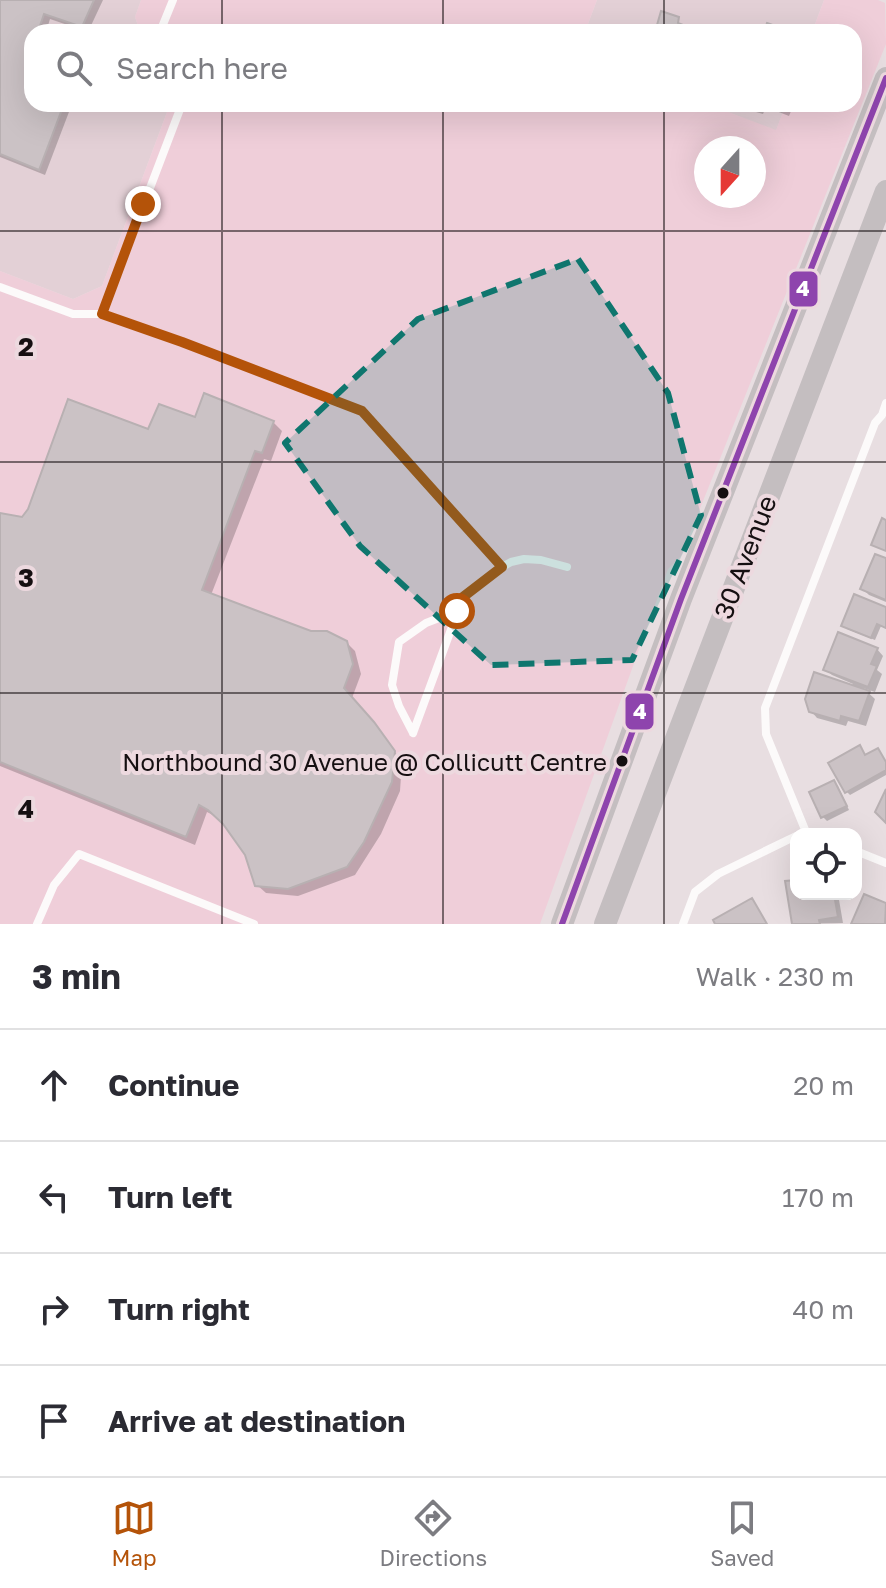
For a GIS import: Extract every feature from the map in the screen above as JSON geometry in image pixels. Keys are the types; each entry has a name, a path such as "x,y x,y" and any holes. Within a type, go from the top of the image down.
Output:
{"main road":[{"name":"30 Avenue","path":"562,924 681,599 886,78"},
{"name":"30 Avenue","path":"605,924 886,191"}],"lane":[{"path":"163,24 173,0"},
{"path":"102,314 179,112"},
{"path":"0,287 73,314 102,314 362,411 502,567"},
{"path":"802,828 766,734 765,708 875,423 884,416 886,403"},
{"path":"457,611 426,623 399,642 392,685 413,733 463,597 502,567 524,559 567,567"},
{"path":"683,924 695,892 706,883 718,874 790,841"},
{"path":"862,853 886,863"},
{"path":"37,924 54,885 79,854 254,924"}],"highlighted area":[{"path":"578,259 668,393 701,515 632,660 491,665 360,546 285,443 418,319"}],"shaded area":[{"path":"0,0 141,0 135,17 137,24 24,24 24,112 167,112 102,286 73,299 0,271"},
{"path":"141,0 597,0 588,24 137,24 135,17"},
{"path":"597,0 824,0 815,24 588,24"},
{"path":"824,0 878,0 885,3 886,44 862,104 862,24 815,24"},
{"path":"167,112 728,112 776,130 783,112 859,112 681,556 668,569 540,924 0,924 0,271 73,299 102,286"},
{"path":"727,112 783,112 776,131"}],"building":[{"path":"0,0 94,0 83,24 73,24 44,14 41,24 24,24 24,112 61,112 39,170 0,154"},
{"path":"661,11 679,17 680,24 657,24"},
{"path":"204,393 274,421 262,453 255,451 202,590 311,631 327,631 347,641 353,664 344,688 395,751 392,782 364,842 347,867 288,889 255,886 245,855 223,824 199,805 186,837 0,762 0,513 22,517 28,509 68,399 148,429 159,404 195,417"},
{"path":"882,518 886,520 886,551 871,545"},
{"path":"875,554 886,558 886,600 860,589"},
{"path":"854,594 886,607 886,628 877,624 871,638 841,626"},
{"path":"838,632 878,648 871,664 877,666 868,687 823,670"},
{"path":"814,672 870,691 859,721 841,716 840,721 809,712 805,699"},
{"path":"860,745 865,755 878,748 886,762 886,770 845,793 828,763"},
{"path":"834,780 847,806 821,818 809,792"},
{"path":"886,789 886,823 875,812"},
{"path":"785,881 790,881 790,900 835,900 838,917 819,920 820,924 792,924"},
{"path":"864,894 886,903 885,924 851,924"},
{"path":"752,898 767,924 715,924 713,920"}],"transit line":[{"name":"4","path":"562,924 681,599 886,78"}],"place":[{"name":"Northbound 30 Avenue @ Collicutt Centre","path":"622,761"}],"route":[{"path":"143,204 102,314 362,411 502,567 463,597 457,611"}]}
